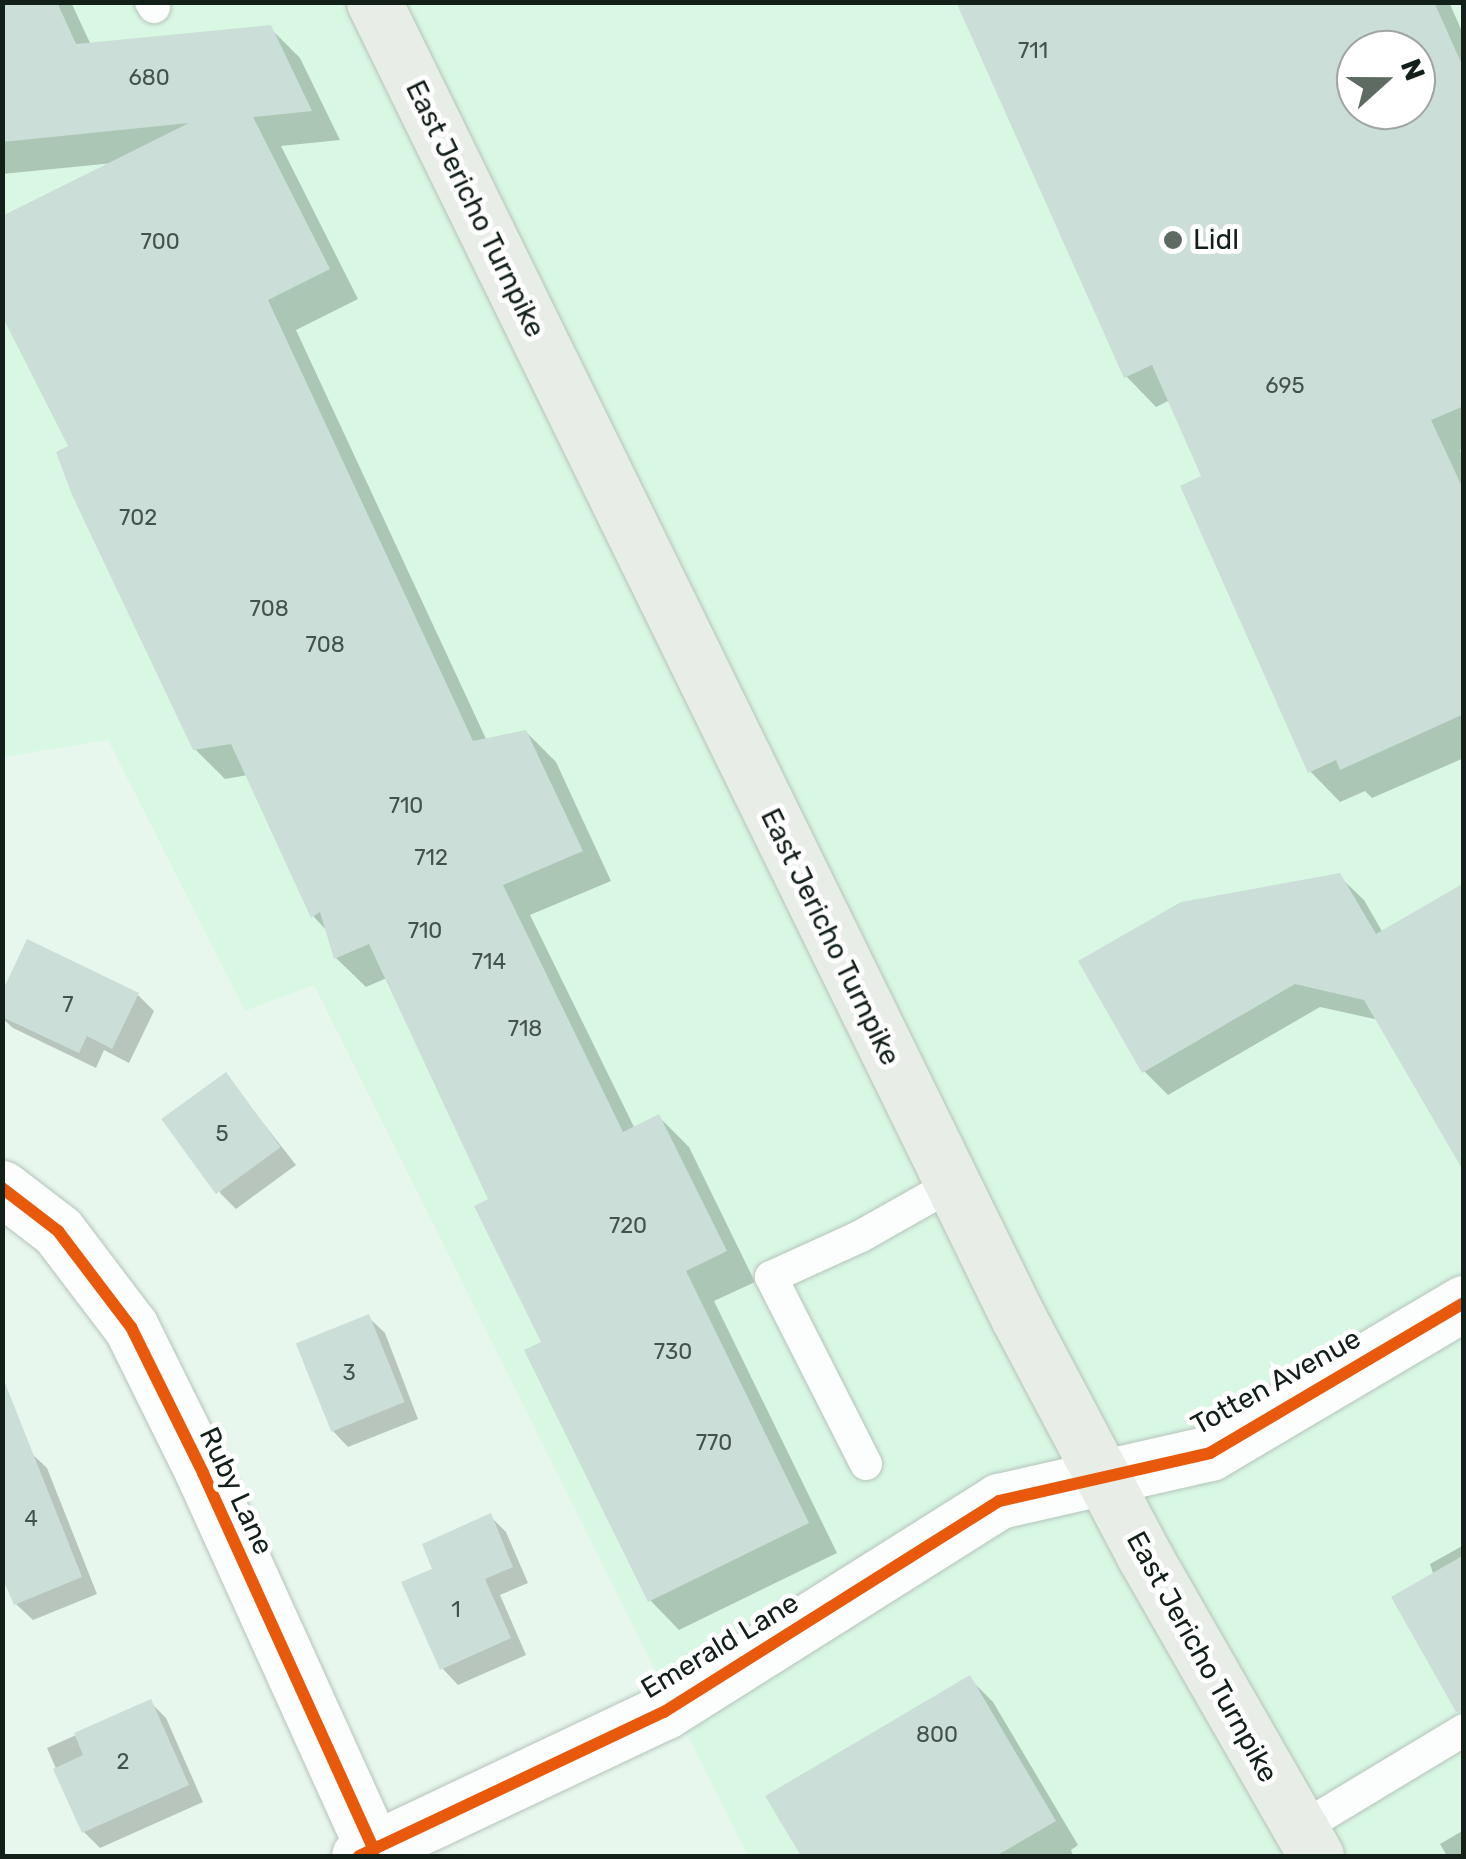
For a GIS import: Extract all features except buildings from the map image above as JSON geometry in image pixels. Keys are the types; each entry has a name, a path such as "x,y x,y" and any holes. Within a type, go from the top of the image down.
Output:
{"main road":[{"name":"East Jericho Turnpike","path":"374,2 953,1184 1102,1478 1308,1843"}],"street":[{"name":"Ruby Lane","path":"2,1188 58,1231 131,1327 202,1473 366,1853"},
{"name":"Totten Avenue","path":"1102,1478 1210,1453 1464,1303"},
{"name":"Emerald Lane","path":"366,1853 664,1712 999,1501 1102,1478"}],"lane":[{"path":"866,1464 771,1277 860,1236 953,1184"},
{"path":"1308,1843 1464,1730"}],"shaded area":[{"path":"3,3 1463,3 1463,1856 748,1856 314,985 245,1011 108,740 3,757"}],"cycle path":[{"path":"2,1188 58,1231 131,1327 203,1473 374,1850"},
{"path":"359,1856 664,1712 999,1501 1210,1453 1464,1303"}],"place":[{"name":"Lidl","path":"1173,240"}]}
